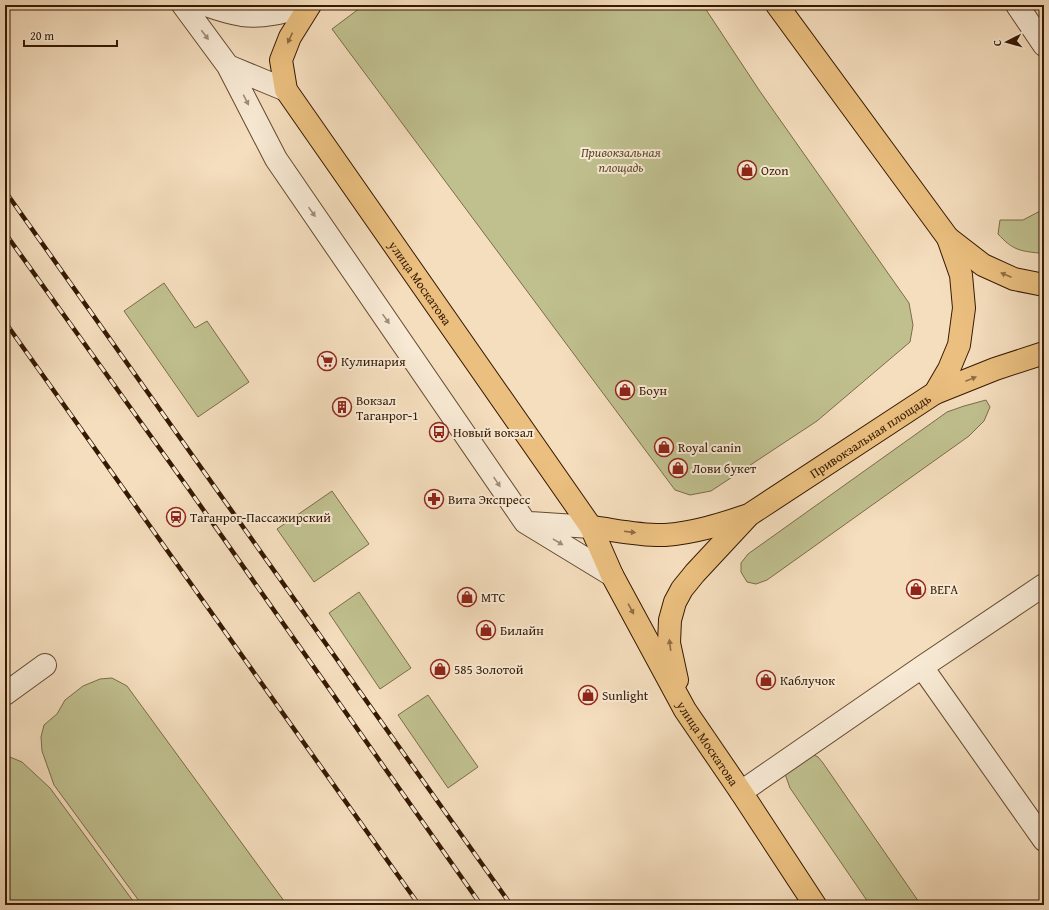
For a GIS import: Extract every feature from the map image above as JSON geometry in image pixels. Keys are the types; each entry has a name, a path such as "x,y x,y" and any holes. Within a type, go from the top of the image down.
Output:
{"main road":[{"path":"286,90 281,60 290,37 309,5"},
{"name":"Привокзальная площадь","path":"685,710 669,643 670,620 675,602 682,589 749,515 935,394 949,369 959,345 964,308 962,275 948,238 777,5"},
{"name":"улица Москатова","path":"286,90 591,527 612,575 685,710 815,905"},
{"path":"948,238 983,265 1014,279 1044,285"},
{"path":"935,394 995,369 1044,353"},
{"name":"Привокзальная площадь","path":"591,527 664,535 719,525 749,515"}],"street":[{"path":"183,5 228,66 276,159 525,522 612,575"},
{"path":"206,5 241,15 258,15 278,13 309,5"},
{"path":"1017,5 1044,45"},
{"path":"228,66 286,90"},
{"path":"525,522 591,527"},
{"path":"741,792 1044,585"},
{"path":"5,694 44,665"},
{"path":"922,667 1044,840"}],"green space":[{"name":"Привокзальная площадь","path":"364,5 703,5 759,90 909,303 913,325 910,342 817,421 711,491 690,495 675,490 332,29"},
{"path":"1044,209 1044,241 1039,253 1020,250 1007,243 998,234 1000,220 1023,220"},
{"path":"164,283 195,328 207,321 249,382 198,417 124,311"},
{"path":"986,400 990,407 984,421 969,436 767,580 756,584 747,582 741,572 741,563 748,554 947,412"},
{"path":"332,491 369,544 314,582 277,529"},
{"path":"359,592 411,668 380,689 329,613"},
{"path":"112,678 127,686 287,905 142,905 54,785 42,751 41,737 44,725 57,714 65,700 83,686 100,679"},
{"path":"428,695 478,767 448,788 398,715"},
{"path":"812,754 818,757 823,763 921,905 870,905 790,788 785,774"},
{"path":"5,755 22,762 50,788 136,905 5,905"}],"railway":[{"path":"5,191 511,905"},
{"path":"5,233 188,488 481,905"},
{"path":"5,322 419,905"}],"place":[{"name":"Ozon","path":"747,170"},
{"name":"Кулинария","path":"327,361"},
{"name":"Боун","path":"625,390"},
{"name":"Вокзал Таганрог-1","path":"342,407"},
{"name":"Новый вокзал","path":"439,432"},
{"name":"Royal canin","path":"664,447"},
{"name":"Лови букет","path":"678,468"},
{"name":"Вита Экспресс","path":"434,499"},
{"name":"Таганрог-Пассажирский","path":"176,517"},
{"name":"ВЕГА","path":"916,589"},
{"name":"МТС","path":"467,597"},
{"name":"Билайн","path":"486,630"},
{"name":"585 Золотой","path":"440,669"},
{"name":"Каблучок","path":"766,680"},
{"name":"Sunlight","path":"588,695"}]}
